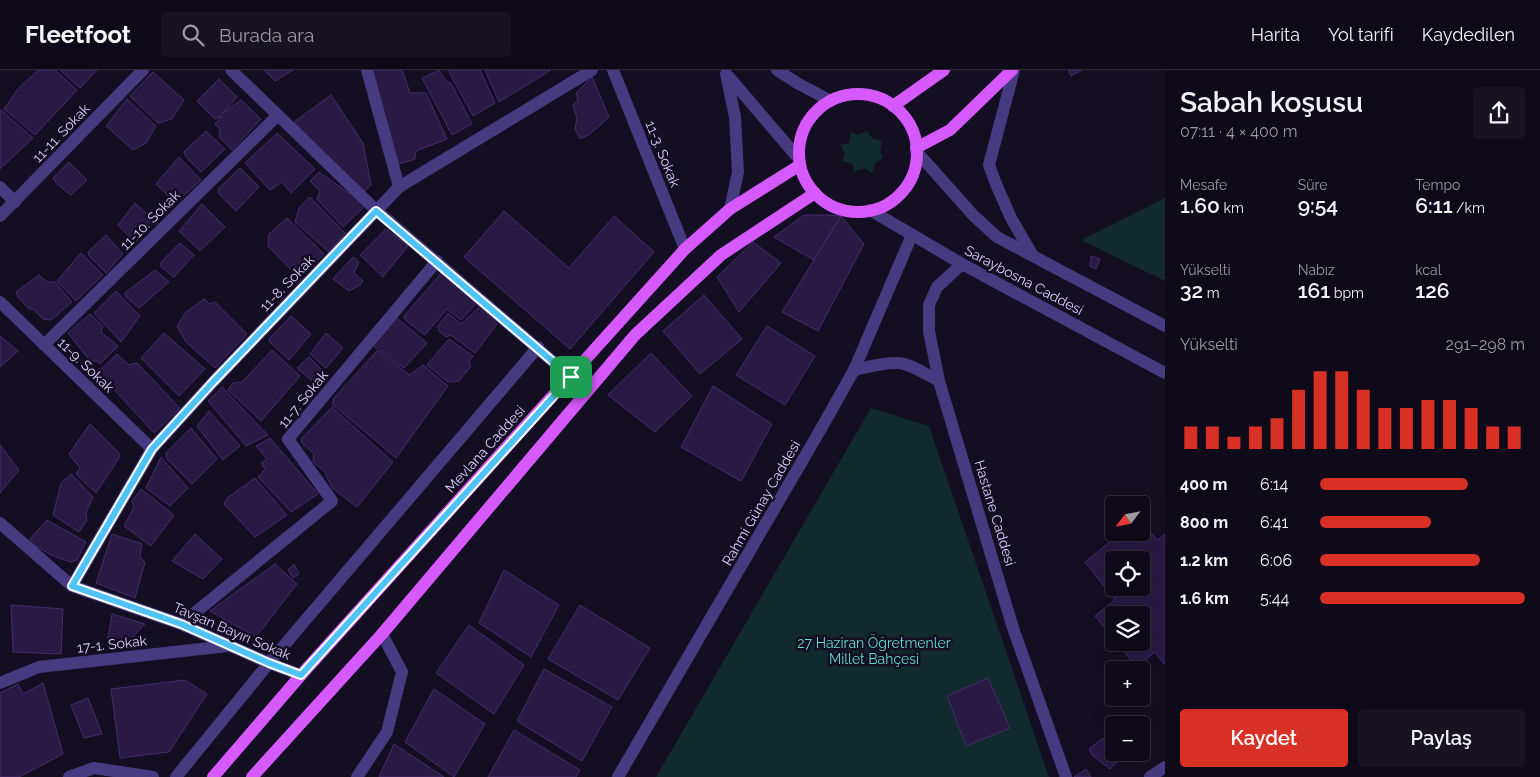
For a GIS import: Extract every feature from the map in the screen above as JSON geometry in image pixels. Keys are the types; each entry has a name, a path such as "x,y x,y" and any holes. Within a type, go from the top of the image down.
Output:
{"main road":[{"path":"893,106 944,70"},
{"path":"916,149 950,130 1013,70"},
{"path":"862,94 879,98 893,106 910,126 916,149 914,170 905,188 887,204 870,210 857,212 843,210 830,205 815,193 806,180 800,162 800,143 805,127 813,115 831,101 848,95 862,94"},
{"name":"Mevlana Caddesi","path":"213,777 301,675 571,377 684,249 730,209 800,162"},
{"path":"252,777 382,634 635,335 721,255 815,193"}],"street":[{"name":"11-11. Sokak","path":"0,216 143,70"},
{"path":"231,70 376,211 571,377"},
{"path":"366,70 399,188"},
{"name":"11-8. Sokak","path":"72,586 152,449 213,382 399,188 592,70"},
{"name":"11-3. Sokak","path":"613,70 684,249"},
{"path":"777,70 797,84 831,101"},
{"path":"1013,70 989,165 1012,218 1033,256"},
{"path":"724,72 800,162"},
{"path":"724,72 735,117 738,172 730,209"},
{"name":"11-10. Sokak","path":"44,345 277,116"},
{"name":"Saraybosna Caddesi","path":"916,149 974,216 997,237 1165,326"},
{"path":"0,187 15,202"},
{"name":"Saraybosna Caddesi","path":"870,210 962,264 1165,373"},
{"name":"Rahmi Günay Caddesi","path":"618,777 854,370 912,235"},
{"name":"11-7. Sokak","path":"181,624 332,501 288,439 437,261"},
{"name":"Hastane Caddesi","path":"962,264 937,287 929,305 929,331 939,381 1014,628 1066,777"},
{"name":"11-9. Sokak","path":"0,302 152,449"},
{"path":"176,777 269,663 538,348"},
{"path":"854,370 874,365 899,363 939,381"},
{"name":"Tavşan Bayırı Sokak","path":"0,523 72,586 181,624 301,675"},
{"path":"357,777 387,732 402,672 382,634"},
{"name":"17-1. Sokak","path":"0,683 39,667 230,646"},
{"path":"69,777 94,768 153,777"},
{"path":"1150,777 1165,768"}],"green space":[{"path":"867,131 872,138 882,141 880,152 883,158 875,163 872,173 864,168 854,172 853,164 842,161 845,153 840,145 849,143 851,132 858,135"},
{"path":"1165,198 1165,281 1081,240"},
{"name":"27 Haziran Öğretmenler Millet Bahçesi","path":"871,408 929,426 1049,777 656,777"}],"building":[{"path":"38,70 55,70 77,90 35,135 4,109 18,89"},
{"path":"60,70 97,70 80,88"},
{"path":"264,70 293,70 275,81"},
{"path":"368,70 402,70 410,93 426,93 447,139 416,151 415,159 399,164"},
{"path":"439,70 446,81 451,83 472,124 452,135 422,78"},
{"path":"448,70 480,70 495,103 473,116"},
{"path":"485,70 551,70 499,102"},
{"path":"1068,70 1082,70 1071,76"},
{"path":"153,72 184,100 172,119 158,123 130,96"},
{"path":"592,77 609,117 590,134 580,139 575,129 577,118 573,105 578,100 576,93"},
{"path":"219,79 237,97 222,114 241,100 261,119 232,150 219,137 220,129 215,124 222,116 215,119 197,101"},
{"path":"331,95 363,143 371,185 362,193 294,122"},
{"path":"127,99 156,126 146,143 133,150 106,126"},
{"path":"0,111 33,138 0,169"},
{"path":"206,131 225,149 201,172 186,157 184,152"},
{"path":"277,133 315,169 291,193 282,182 270,190 245,163"},
{"path":"179,157 201,180 175,203 156,184"},
{"path":"69,162 87,180 71,195 56,183 53,178"},
{"path":"240,168 259,187 236,211 219,194 218,189"},
{"path":"319,172 366,205 343,227 317,199 320,191 310,181"},
{"path":"310,197 345,233 329,252 295,222 299,208"},
{"path":"135,203 155,222 135,243 118,225"},
{"path":"202,204 225,227 200,251 179,231"},
{"path":"504,211 569,268 614,216 654,252 570,349 464,257"},
{"path":"804,215 841,216 814,260 774,237"},
{"path":"841,216 864,244 818,331 782,312"},
{"path":"287,218 324,254 299,278 268,246 269,234"},
{"path":"386,229 408,246 383,277 360,255"},
{"path":"106,235 123,254 106,273 89,256 88,252"},
{"path":"753,242 781,263 739,312 717,277"},
{"path":"180,243 194,255 174,277 161,267 161,262"},
{"path":"81,253 103,275 76,301 57,281"},
{"path":"1091,256 1100,259 1096,269 1090,266"},
{"path":"353,257 359,262 354,273 363,281 360,285 349,291 333,279"},
{"path":"155,270 169,282 139,308 126,297 125,293"},
{"path":"444,270 477,303 461,320 447,309 425,335 405,320 404,316"},
{"path":"39,275 47,282 55,282 72,302 51,320 43,319 33,309 29,309 16,292"},
{"path":"116,291 140,316 121,342 94,313"},
{"path":"704,295 742,339 700,374 663,331"},
{"path":"204,299 210,304 215,302 247,334 215,368 186,342 177,326 186,312"},
{"path":"480,306 497,324 475,353 451,335 446,337 439,331 438,326 448,313 461,324"},
{"path":"90,314 103,326 101,332 118,346 100,364 96,360 91,362 68,333"},
{"path":"291,316 311,334 289,360 269,339"},
{"path":"397,318 427,343 404,368 373,346"},
{"path":"767,326 815,356 785,405 736,375"},
{"path":"164,333 205,369 179,396 141,358"},
{"path":"326,333 343,348 326,368 310,354"},
{"path":"0,336 18,351 0,367"},
{"path":"449,339 473,356 469,361 471,366 459,381 448,382 427,365"},
{"path":"272,350 300,376 261,421 228,390 233,383 242,382"},
{"path":"377,351 410,375 423,365 448,386 396,458 333,405 333,399"},
{"path":"651,353 692,396 655,432 608,395"},
{"path":"117,354 129,365 137,363 180,408 154,433 98,372"},
{"path":"309,357 323,371 312,381 297,368"},
{"path":"713,386 772,424 741,481 681,447"},
{"path":"222,387 268,435 246,446 208,401"},
{"path":"332,407 393,462 357,507 332,488 325,472 313,462 314,454 302,443 301,439"},
{"path":"209,411 240,446 223,460 197,426"},
{"path":"90,424 119,453 119,458 96,493 76,474 80,468 69,454"},
{"path":"191,428 217,459 192,484 167,459 166,453"},
{"path":"270,438 318,494 291,512 258,477 265,469 261,463 267,459 256,446"},
{"path":"0,445 19,470 0,493"},
{"path":"161,457 188,488 170,506 146,488"},
{"path":"71,474 93,497 86,513 87,520 79,532 53,515 61,483"},
{"path":"255,478 287,515 255,537 224,504 227,498"},
{"path":"141,489 174,515 151,546 124,526 134,507 132,501"},
{"path":"47,520 86,542 77,560 71,562 53,556 31,543 30,539"},
{"path":"1150,531 1157,540 1165,534 1165,665 1155,652 1144,661 1131,661 1124,651 1150,651 1150,606 1108,606 1115,600 1112,596 1150,596 1150,551 1105,551 1105,587 1085,562 1111,541 1150,541"},
{"path":"112,534 142,544 140,557 145,562 135,598 96,583"},
{"path":"195,534 222,559 203,579 172,561"},
{"path":"275,564 297,584 256,637 210,611"},
{"path":"294,564 299,574 293,578 288,570"},
{"path":"504,570 559,605 531,657 479,623"},
{"path":"11,605 63,609 61,654 13,652"},
{"path":"580,605 650,648 618,700 548,659"},
{"path":"1105,608 1105,628 1095,616"},
{"path":"112,614 145,624 127,643 107,644"},
{"path":"469,625 524,665 494,714 436,673"},
{"path":"544,669 612,707 582,761 517,721"},
{"path":"988,678 1010,728 966,746 947,696"},
{"path":"185,680 207,694 169,752 120,758 111,689"},
{"path":"43,683 63,754 19,777 0,777 0,693 18,684 23,694"},
{"path":"434,689 485,724 454,777 405,742"},
{"path":"88,698 102,734 84,738 71,705"},
{"path":"514,730 580,770 576,777 488,777"},
{"path":"1103,738 1105,740 1105,761 1118,761 1110,769 1092,755 1089,749"},
{"path":"394,744 444,777 379,777"},
{"path":"1086,769 1091,777 1074,777"}],"route":[{"path":"376,211 571,377 301,675 181,624 72,586 152,449 376,211"}]}
